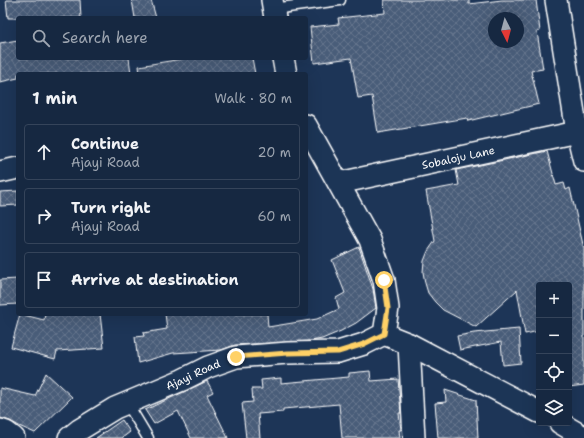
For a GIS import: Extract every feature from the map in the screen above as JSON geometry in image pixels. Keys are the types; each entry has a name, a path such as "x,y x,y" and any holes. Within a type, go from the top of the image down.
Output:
{"street":[{"path":"556,0 577,132 584,161"},
{"path":"283,60 286,72"},
{"path":"308,129 370,240 384,280 388,308 384,334 408,344 536,410"},
{"name":"Sobaloju Lane","path":"339,183 577,132"},
{"path":"0,172 16,168"},
{"name":"Ajayi Road","path":"69,438 91,422 115,408 208,367 236,357 288,353 338,352 364,344 384,334"},
{"path":"408,344 414,438"},
{"path":"565,426 584,437"},
{"path":"0,430 6,432 14,438"}],"lane":[{"path":"273,9 340,0"},
{"path":"127,403 148,438"}],"building":[{"path":"6,0 80,0 81,16 16,16 16,18 8,18"},
{"path":"132,0 151,0 155,16 135,16"},
{"path":"384,0 469,0 469,4 502,0 536,0 540,31 537,32 543,69 531,71 539,104 468,121 467,118 378,133 372,96 358,98 351,58 314,63 310,27 339,24 338,18 385,13"},
{"path":"16,40 16,60 129,60 131,72 16,72 16,78 0,82 0,43"},
{"path":"176,60 252,60 255,72 140,72 139,66"},
{"path":"547,151 556,185 564,183 566,190 570,188 584,249 584,385 572,387 572,282 536,282 536,332 525,334 517,290 476,327 443,310 428,293 423,272 424,261 428,251 435,241 426,191 459,185 456,170"},
{"path":"16,191 16,205 0,206 0,192"},
{"path":"359,247 373,289 376,308 356,323 341,331 322,339 311,341 235,345 221,350 173,353 138,363 135,337 144,336 143,333 167,329 165,316 267,316 268,327 317,319 339,309 336,298 345,293 332,260"},
{"path":"16,279 16,304 0,305 0,280"},
{"path":"19,316 28,316 44,320 45,316 100,316 104,348 57,351 55,359 11,347"},
{"path":"519,329 521,363 503,365 501,342 460,350 457,336"},
{"path":"370,371 371,381 398,379 401,413 399,413 401,430 399,430 400,438 342,438 339,404 283,409 283,412 258,414 260,438 246,438 242,403 253,402 252,389 262,389 261,380 281,378 281,383 349,377 349,373"},
{"path":"46,373 72,397 35,433 0,418 0,388 35,396"},
{"path":"207,381 213,392 207,395 228,438 191,438 178,411 154,424 145,410"},
{"path":"445,390 476,400 478,438 438,438 435,403 446,402"},
{"path":"122,420 130,432 122,438 96,438"}],"route":[{"path":"236,357 288,353 338,352 364,344 384,334 388,308 384,280"}]}
